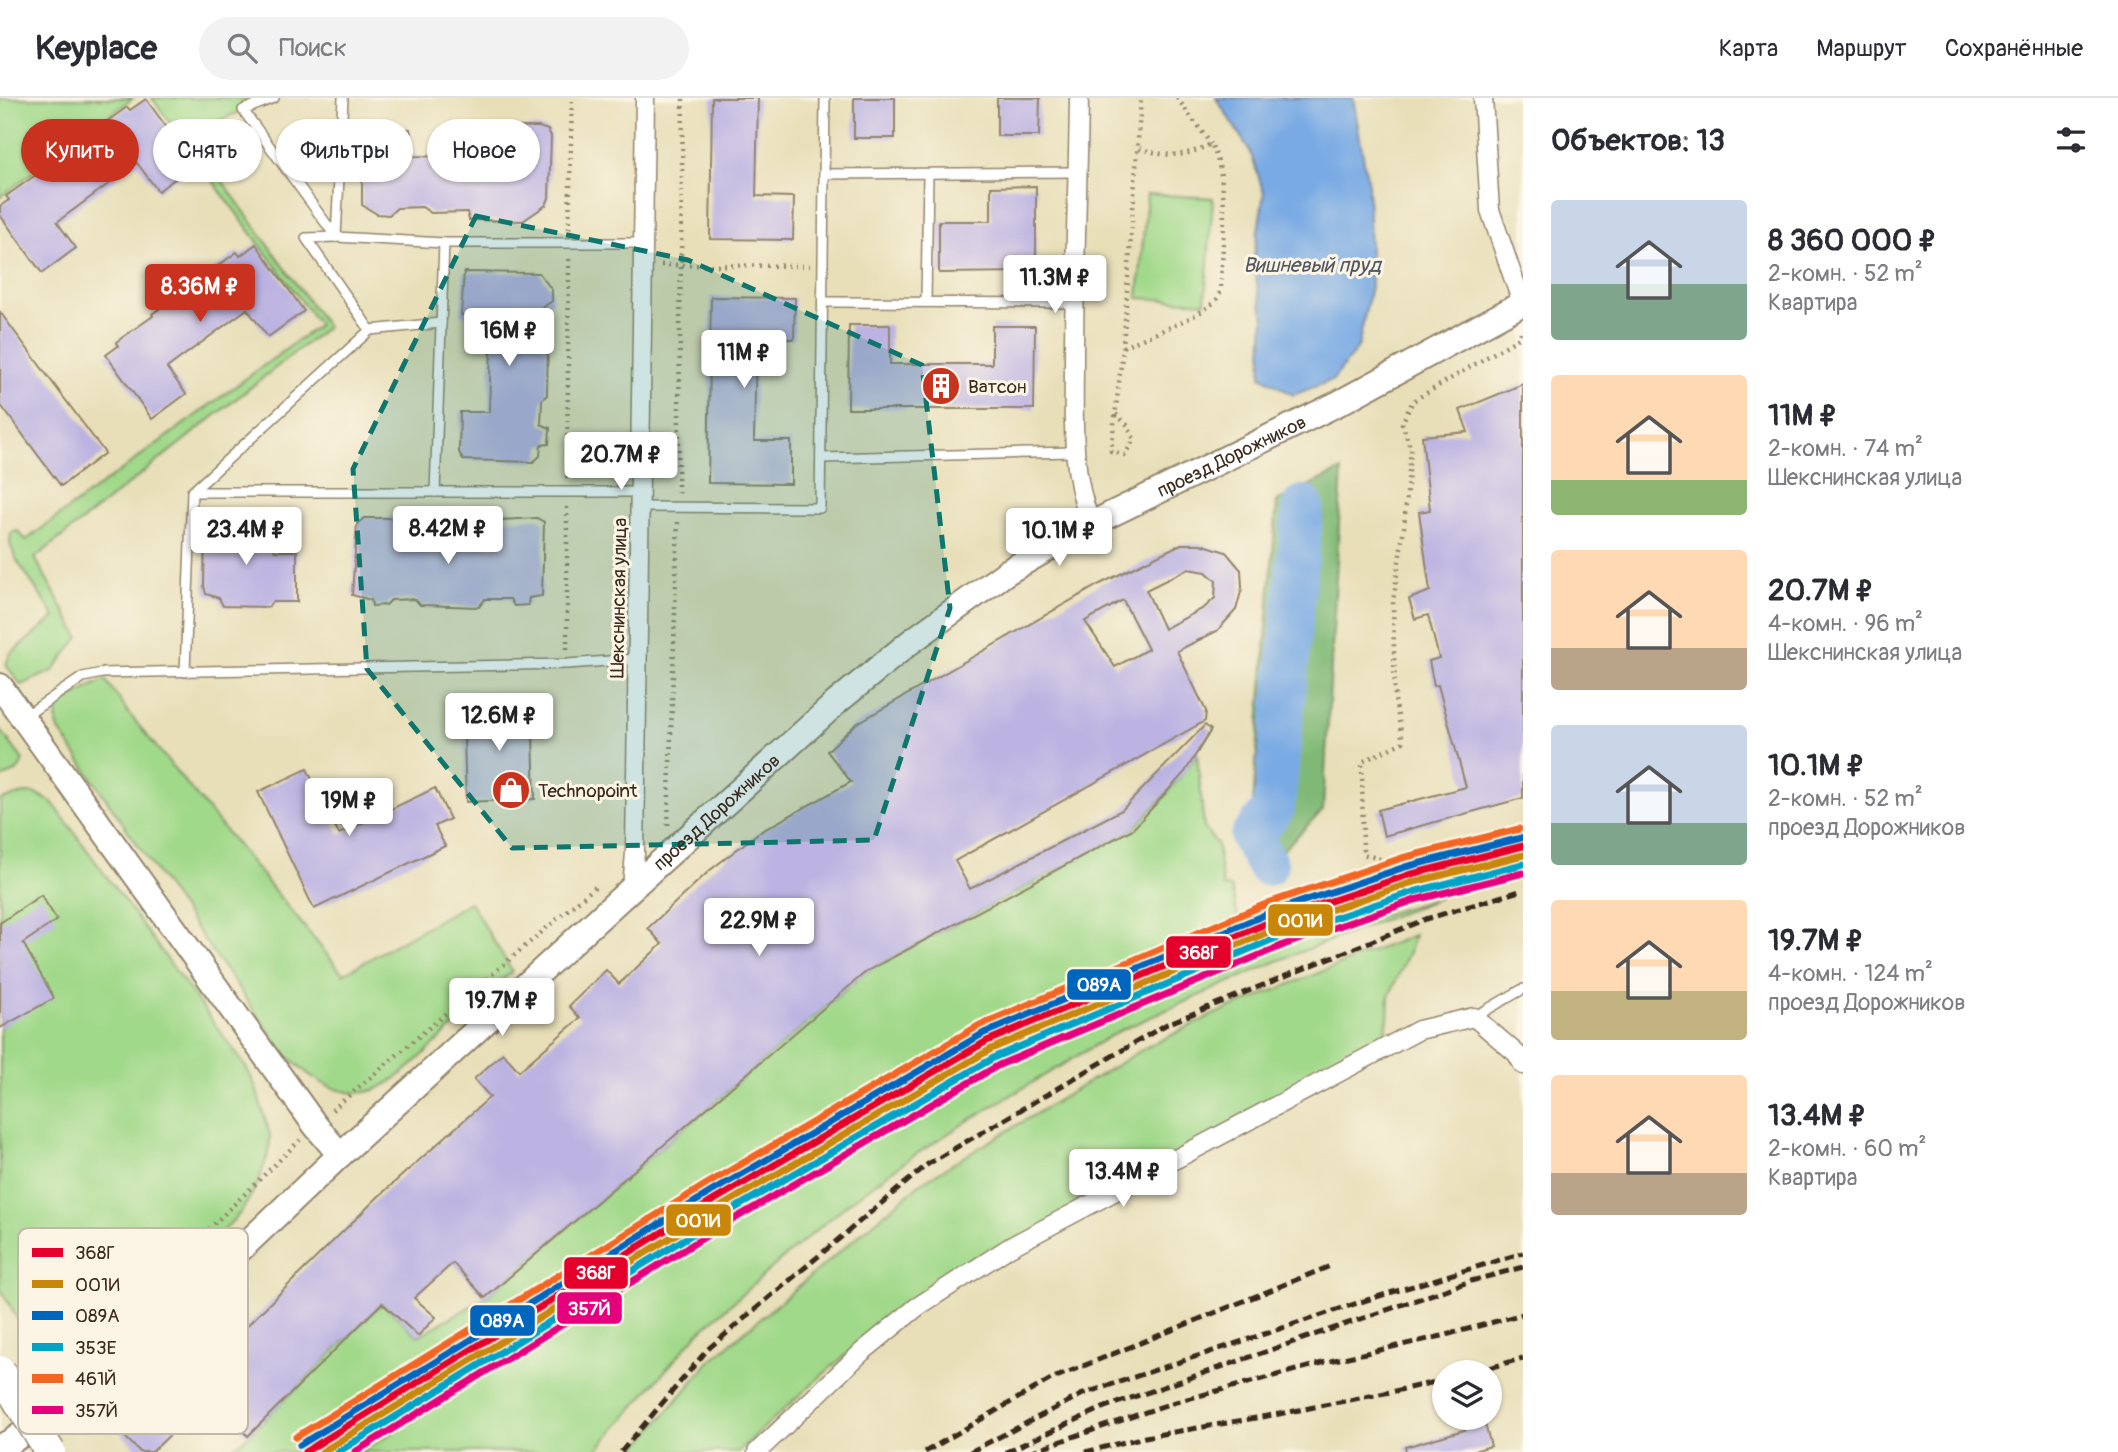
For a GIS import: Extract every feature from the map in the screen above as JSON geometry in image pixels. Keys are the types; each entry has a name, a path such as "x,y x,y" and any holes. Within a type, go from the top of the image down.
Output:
{"highway":[{"path":"0,1371 18,1400"},
{"path":"39,1434 50,1452"}],"main road":[{"name":"проезд Дорожников","path":"248,1242 837,702 909,643 1007,572 1091,523 1339,404 1523,303"},
{"path":"0,685 315,1125 340,1155"},
{"name":"проезд Дорожников","path":"0,1447 22,1434"}],"street":[{"name":"Шекснинская улица","path":"632,888 635,853 645,98"},
{"path":"1079,98 1074,303 1074,452 1085,509 1091,523"},
{"path":"1483,98 1490,210 1523,303"},
{"path":"757,1452 862,1352 917,1307 1010,1247 1419,1030 1475,1017 1517,1054 1523,1065"}],"lane":[{"path":"274,98 243,110 336,237"},
{"path":"336,237 343,98"},
{"path":"192,492 567,492 678,507 820,508 825,98"},
{"path":"824,174 1078,172"},
{"path":"926,302 928,174"},
{"path":"370,330 306,239 336,237 444,243 643,243"},
{"path":"435,492 444,243"},
{"path":"823,302 1074,303"},
{"path":"185,672 192,492 370,330 442,323"},
{"path":"821,458 1074,452"},
{"path":"22,718 83,677 107,673 567,664 638,659"},
{"path":"1475,1017 1523,989"}],"path":[{"path":"567,664 572,98"},
{"path":"635,853 668,826 678,507 683,98"},
{"path":"1116,414 1127,425 1134,439 1125,455 1111,451 1123,347 1141,98"},
{"path":"1123,347 1198,314 1219,296 1223,195 1216,154 1177,98"},
{"path":"1138,148 1182,155 1211,144"},
{"path":"643,266 823,266"},
{"path":"1407,867 1363,854 1362,762 1403,742 1395,700 1393,602 1404,527 1411,450 1402,423 1413,401 1519,338 1523,303"},
{"path":"210,1228 315,1125 603,880"}],"highlighted area":[{"path":"476,216 688,260 922,365 950,608 874,840 512,848 367,669 353,469"}],"green space":[{"path":"0,98 133,98 105,119 21,119 21,181 0,197"},
{"path":"152,98 274,98 222,119 167,119"},
{"path":"214,182 223,182 327,327 35,558 79,637 53,671 21,685 6,665 10,654 55,617 16,559 10,544 11,533 18,531 26,540 319,325"},
{"path":"1147,194 1213,198 1205,302 1138,298"},
{"path":"1342,470 1323,810 1275,858 1252,815 1277,501"},
{"path":"105,679 130,715 343,974 470,902 512,971 408,1069 379,1088 348,1092 330,1087 306,1072 285,1054 59,730 56,717 64,703"},
{"path":"0,729 23,760 17,770 0,778"},
{"path":"1197,753 1204,828 1217,844 1223,887 1231,887 1240,927 1006,1030 810,1140 557,1295 458,1362 314,1452 226,1452 248,1436 382,1303 418,1336 485,1298 867,971 1133,829 1175,783"},
{"path":"25,793 37,794 52,802 246,1067 255,1085 270,1135 269,1152 256,1187 241,1212 226,1228 18,1228 18,1320 0,1288 0,800"},
{"path":"1439,898 1275,962 1119,1031 910,1158 851,1201 696,1335 595,1452 361,1452 467,1386 661,1258 981,1072 1208,969"},
{"path":"1414,935 1389,996 1384,1037 1332,1070 914,1300 824,1373 738,1452 633,1452 710,1361 921,1183 1145,1048 1215,1014"}],"water":[{"name":"Вишневый пруд","path":"1216,98 1353,98 1368,184 1371,286 1358,347 1333,380 1293,395 1261,376 1264,319 1253,262 1264,193 1250,151"}],"building":[{"path":"712,98 758,98 756,196 794,197 793,240 710,239"},
{"path":"854,98 895,98 895,138 854,138"},
{"path":"997,98 1040,98 1039,136 997,136"},
{"path":"146,99 161,119 153,119 153,182 170,182 158,191 139,166 139,119 110,119 127,107 130,110"},
{"path":"540,127 548,130 551,136 549,198 546,205 523,221 469,220 467,212 431,213 422,207 397,208 389,215 377,214 362,205 362,182 413,182 413,156 427,156 427,182 540,182"},
{"path":"26,182 111,182 57,222 76,248 42,273 0,215 0,206 9,200 6,196"},
{"path":"1036,186 1036,272 939,273 939,221 991,221 991,187"},
{"path":"256,244 304,311 268,337 247,309 167,368 186,394 152,419 106,355 118,346 116,342 153,316 152,314 237,252 240,256"},
{"path":"464,272 539,273 552,290 552,301 541,309 541,332 548,337 547,395 542,400 541,424 550,428 549,444 541,445 540,456 533,462 463,460 459,452 460,412 489,412 492,316 461,315"},
{"path":"711,297 795,298 794,339 756,339 754,441 791,441 791,484 708,483"},
{"path":"0,312 105,453 61,486 0,404"},
{"name":"Ватсон","path":"849,325 890,325 890,364 992,364 992,326 1035,326 1034,409 848,409"},
{"path":"1523,384 1523,798 1384,836 1378,810 1466,787 1438,685 1434,686 1429,661 1439,658 1428,615 1415,619 1409,599 1430,591 1419,512 1430,510 1422,436 1468,432 1460,410"},
{"path":"211,518 250,518 250,543 270,543 275,551 297,551 297,602 272,602 268,607 223,606 219,598 206,594 205,523"},
{"path":"364,518 408,518 407,546 499,546 501,520 537,518 544,522 542,596 529,598 528,605 514,606 510,599 485,599 479,607 420,605 415,599 391,600 386,605 372,606 371,600 352,595 357,524"},
{"path":"1181,544 1201,544 1226,552 1241,570 1242,588 1236,610 1217,631 1177,651 1206,711 1205,721 955,861 970,889 1122,810 1205,725 1211,730 1185,772 1133,829 867,971 485,1298 453,1263 414,1298 436,1317 418,1336 382,1303 248,1436 246,1434 248,1434 248,1325 378,1197 490,1097 474,1079 503,1053 519,1071 580,1018 569,1006 606,970 619,984 662,944 648,928 709,871 758,833 851,782 827,751 856,724 1098,585","holes":["1188,569 1206,572 1216,581 1215,598 1204,608 1164,629 1146,590","1123,600 1148,649 1115,667 1085,621"]},
{"path":"532,704 535,799 466,802 463,706"},
{"path":"307,769 339,834 435,788 450,819 435,826 445,846 314,909 258,792"},
{"path":"41,895 57,920 23,943 54,998 0,1028 0,923"},
{"path":"1464,1430 1487,1430 1491,1446 1470,1452 1406,1452 1405,1447"},
{"path":"122,1434 171,1434 152,1452 140,1452"}],"waterway":[{"path":"1267,865 1251,837 1274,808 1303,506"}],"railway":[{"path":"621,1452 708,1349 928,1164 1167,1024 1426,919 1523,890"},
{"path":"970,1452 1083,1394 1373,1298 1523,1253"},
{"path":"925,1452 1051,1379 1333,1265"},
{"path":"1006,1452 1105,1407 1471,1281 1523,1267"},
{"path":"1029,1452 1172,1403 1523,1314"},
{"path":"1502,1364 1523,1358"},
{"path":"1085,1452 1145,1437 1279,1414 1432,1383"}],"transit line":[{"name":"461Й","path":"296,1437 707,1184 980,1025 1271,902 1402,858 1519,829"},
{"name":"089А","path":"300,1445 711,1192 984,1033 1274,911 1405,867 1521,838"},
{"name":"368Г","path":"305,1452 716,1199 987,1041 1277,919 1408,875 1523,846"},
{"name":"001И","path":"322,1452 720,1207 991,1049 1280,927 1410,883 1523,855"},
{"name":"353Е","path":"338,1452 725,1214 995,1057 1283,935 1413,892 1523,864"},
{"name":"357Й","path":"355,1452 729,1222 999,1065 1286,944 1415,900 1523,873"}],"place":[{"name":"Ватсон","path":"941,386"},
{"name":"Technopoint","path":"511,790"}]}
